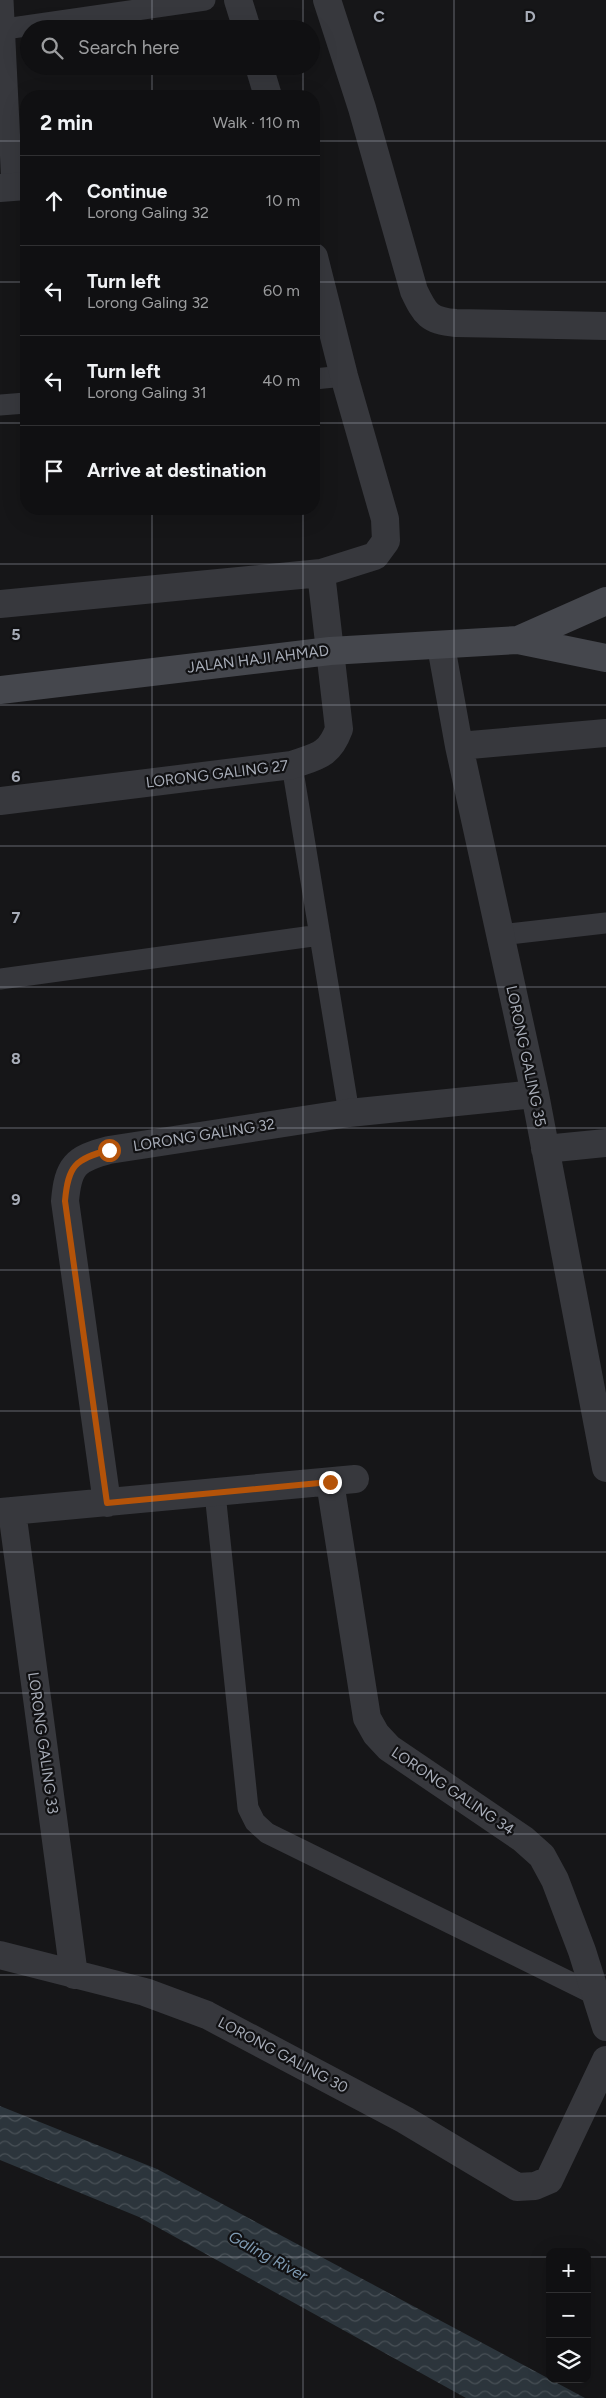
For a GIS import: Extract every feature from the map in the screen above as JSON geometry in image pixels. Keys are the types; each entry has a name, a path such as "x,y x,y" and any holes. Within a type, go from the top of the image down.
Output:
{"street":[{"path":"238,0 244,20"},
{"path":"327,0 362,108 414,291 424,312 439,322 606,326"},
{"path":"262,75 266,90"},
{"path":"0,604 321,573 375,556 386,541 385,519 344,376 320,281"},
{"name":"LORONG GALING 27","path":"0,801 292,765 325,753 334,742 339,729 321,573"},
{"name":"JALAN HAJI AHMAD","path":"518,640 606,600"},
{"name":"JALAN HAJI AHMAD","path":"0,690 330,650 441,646 518,640 606,658"},
{"name":"LORONG GALING 35","path":"441,646 459,746 535,1094 606,1468"},
{"path":"459,746 606,733"},
{"name":"LORONG GALING 32","path":"107,1503 65,1201 67,1178 76,1165 90,1155 109,1150 349,1113 535,1094"},
{"path":"545,1149 606,1144"},
{"name":"LORONG GALING 34","path":"216,1493 343,1480 367,1718 376,1734 389,1748 524,1839 542,1856 558,1889 582,1951 606,2026"},
{"path":"6,1512 216,1493"},
{"name":"LORONG GALING 33","path":"6,1512 74,1975"},
{"name":"LORONG GALING 30","path":"0,1955 145,1992 207,2015 405,2120 517,2186 535,2186 549,2180 606,2060"}],"lane":[{"path":"4,0 13,187"},
{"path":"67,20 205,0"},
{"path":"5,29 20,27"},
{"path":"320,378 344,376"},
{"path":"0,405 20,403"},
{"path":"292,765 349,1113"},
{"path":"500,935 606,923"},
{"path":"0,979 320,935"},
{"path":"216,1493 248,1808 255,1822 268,1833 596,1995"}],"water":[{"name":"Galing River","path":"0,2106 157,2169 546,2377 546,2383 557,2383 585,2398 466,2398 139,2217 0,2160"}],"route":[{"path":"109,1150 90,1155 76,1165 67,1178 65,1201 107,1503 330,1482"}]}
